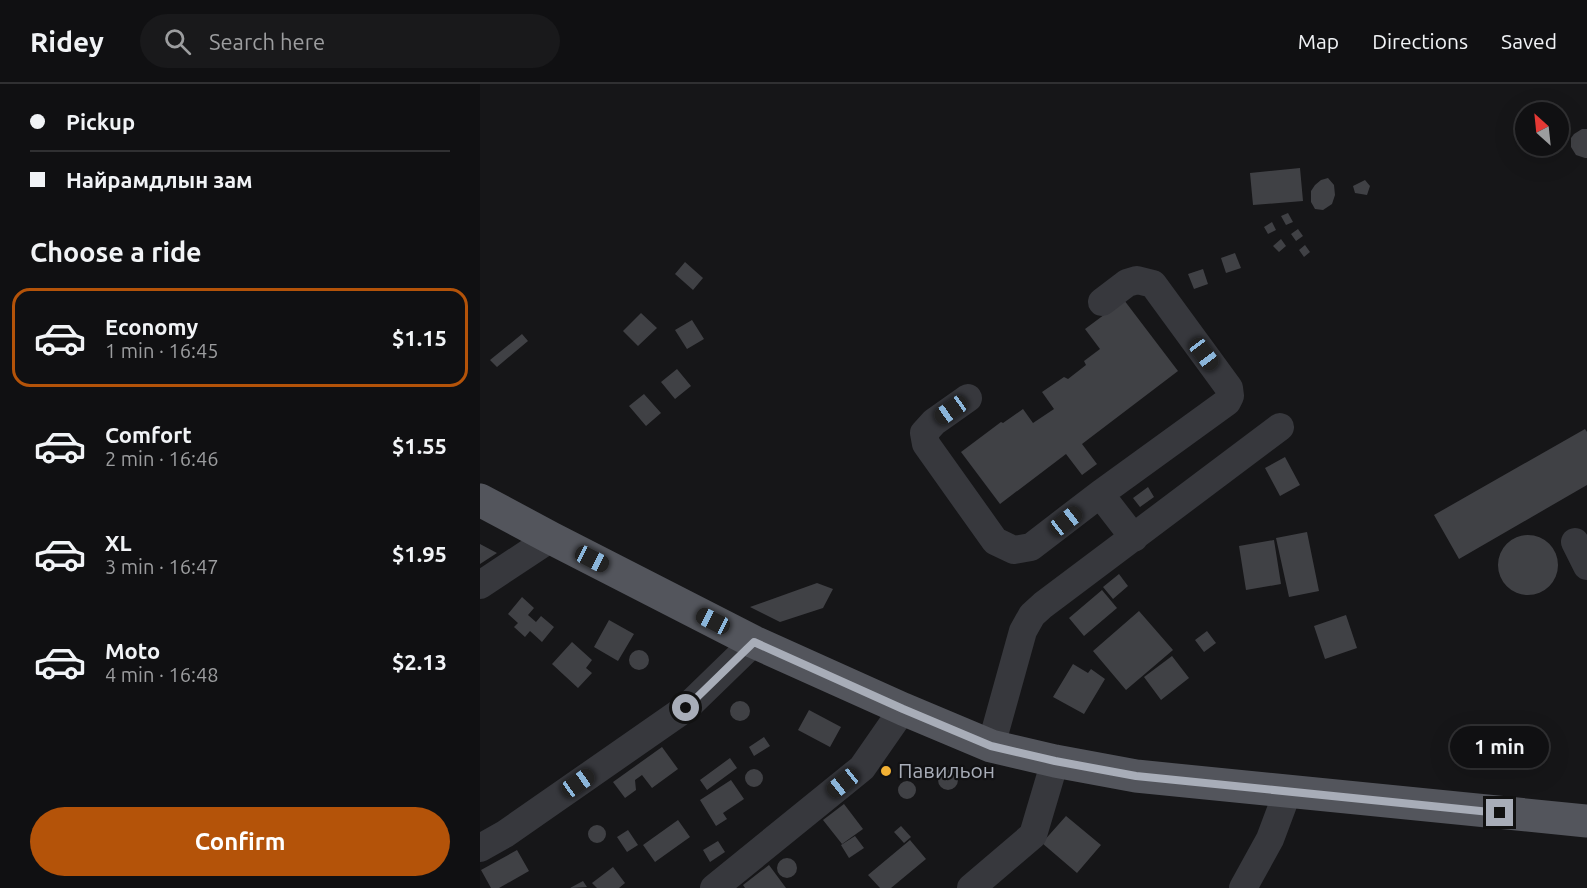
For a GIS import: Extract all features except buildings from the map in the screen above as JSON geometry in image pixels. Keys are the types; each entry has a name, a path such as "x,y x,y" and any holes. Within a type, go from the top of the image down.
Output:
{"main road":[{"path":"480,500 754,642 991,746 1136,776 1587,821"}],"street":[{"path":"968,398 934,422 924,434 926,444 995,541 1014,550 1031,547 1227,402 1230,396 1229,388 1152,284 1137,280 1127,283 1102,302"},
{"path":"991,746 1023,631 1032,615 1280,428"},
{"path":"1100,494 1134,538"},
{"path":"480,585 551,538"},
{"path":"480,848 505,834 686,708 754,642"},
{"path":"714,888 862,768 903,709"},
{"path":"971,888 1033,835 1055,761"},
{"path":"1243,888 1270,839 1288,791"}],"place":[{"name":"Павильон","path":"886,771"}],"route":[{"path":"686,708 754,642 991,746 1055,761 1136,776 1500,813"}]}
